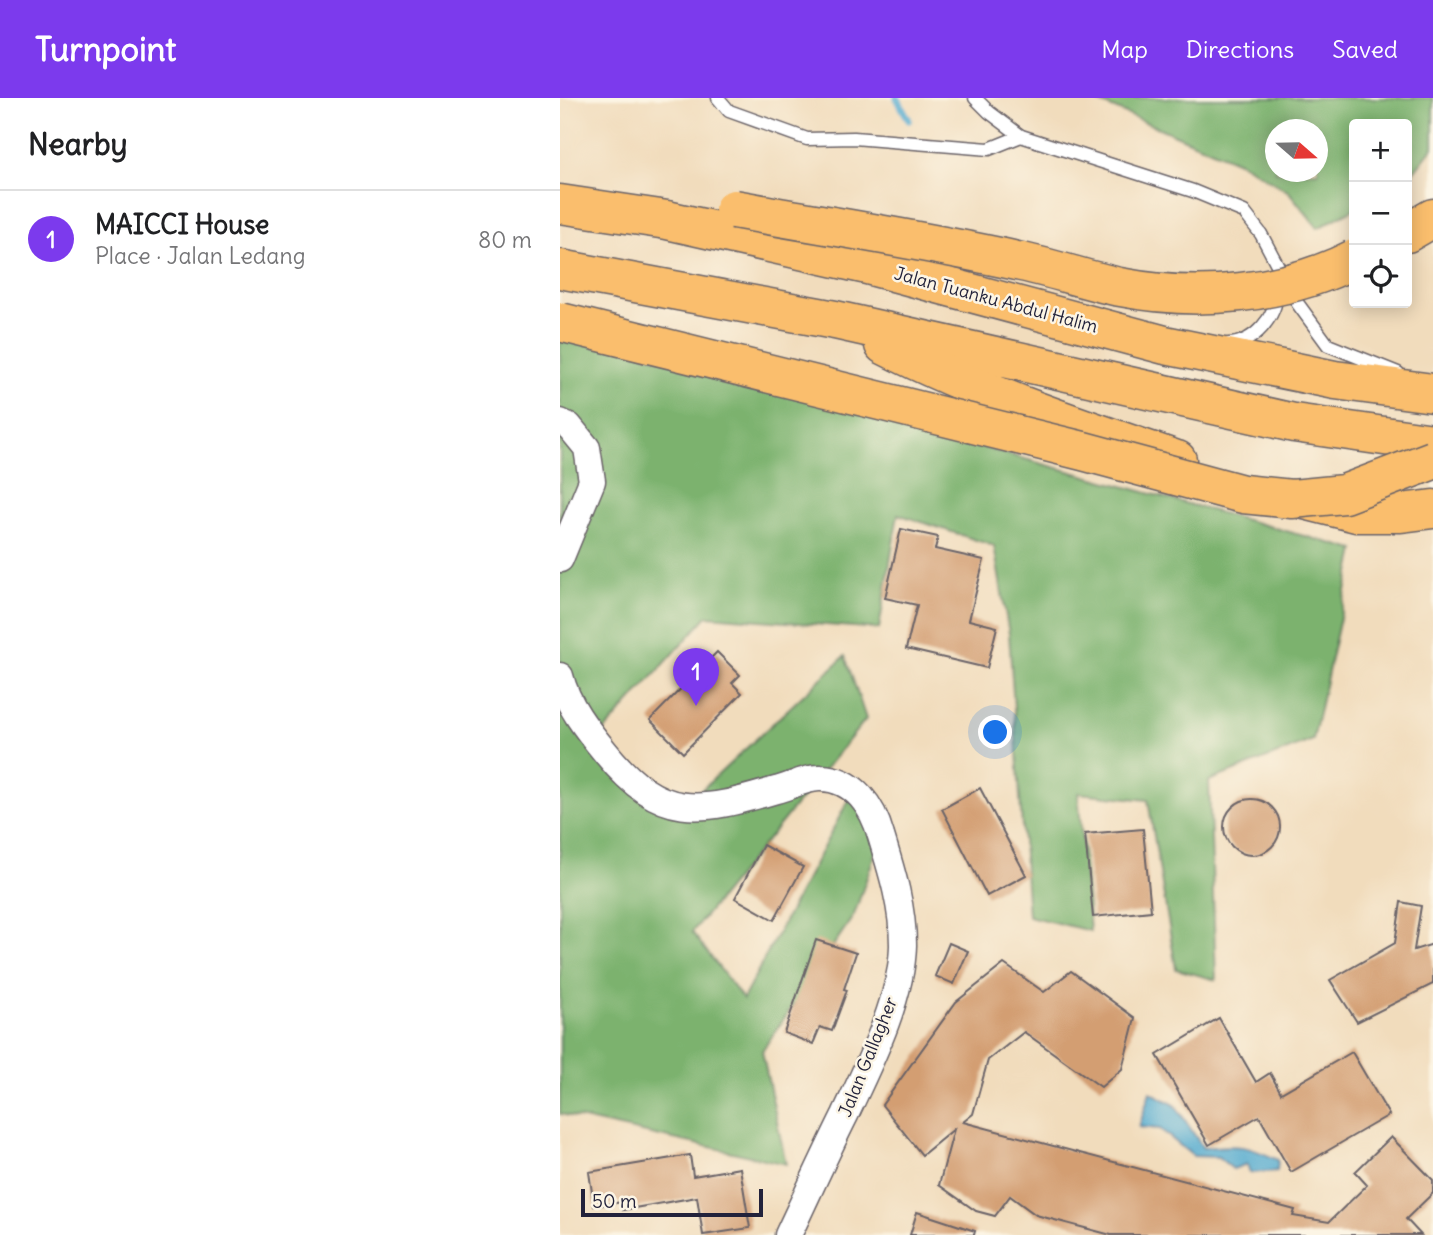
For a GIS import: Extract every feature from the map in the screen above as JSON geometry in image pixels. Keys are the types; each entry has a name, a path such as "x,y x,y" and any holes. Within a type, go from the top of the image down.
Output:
{"main road":[{"path":"560,178 1017,261 1121,287 1191,295 1267,290 1349,262"},
{"name":"Jalan Tuanku Abdul Halim","path":"560,204 667,220 867,265 1165,345 1335,380 1433,393"},
{"path":"1412,230 1433,218"},
{"path":"560,269 835,320 1294,423 1433,443"},
{"path":"835,320 935,371 1056,418 1255,487 1357,513 1401,513 1433,509"},
{"path":"560,321 1083,451 1243,494 1292,499 1344,494 1433,460"}],"street":[{"path":"560,422 569,426 587,448 592,481 560,559"},
{"name":"Jalan Gallagher","path":"560,676 563,688 584,726 620,771 659,800 690,808 738,801 820,778 846,783 866,801 878,826 898,893 903,946 894,996 871,1060 788,1235"}],"lane":[{"path":"718,98 729,111 807,139 854,138 989,149 1021,136"},
{"path":"975,98 1021,136 1193,191 1244,212 1261,234 1297,304 1328,345 1433,385"},
{"path":"1165,345 1240,344 1263,327 1276,304 1278,267"}],"green space":[{"path":"1089,98 1433,98 1433,147 1412,174 1412,119 1349,119 1349,212 1318,228 1289,192 1273,182 1328,182 1328,119 1265,119 1265,177 1243,164"},
{"path":"560,331 1355,550 1313,740 1209,781 1216,980 1176,969 1148,800 1078,793 1090,931 1028,916 1009,634 994,546 898,514 879,629 707,616 589,748 675,815 845,656 866,719 692,932 743,999 850,797 879,842 854,915 762,1051 786,1164 560,1114"}],"water":[{"path":"1150,1092 1175,1105 1203,1148 1233,1146 1258,1151 1278,1160 1277,1171 1250,1173 1247,1164 1233,1169 1218,1157 1193,1156 1160,1129 1139,1127"}],"building":[{"path":"901,529 938,537 935,549 984,560 969,620 997,627 987,668 906,649 917,605 885,598"},
{"path":"717,652 740,675 732,683 742,693 683,753 650,720"},
{"path":"980,788 1026,875 987,896 942,809"},
{"path":"1252,799 1263,801 1272,807 1278,816 1278,838 1272,847 1263,853 1252,855 1241,853 1232,847 1226,838 1224,827 1226,816 1232,807 1241,801"},
{"path":"1143,829 1151,911 1093,917 1085,834"},
{"path":"763,845 803,867 774,920 735,898"},
{"path":"1401,902 1421,906 1414,950 1433,944 1433,984 1357,1022 1330,980 1395,943"},
{"path":"816,940 856,953 844,989 847,990 832,1031 820,1027 813,1044 784,1033"},
{"path":"949,943 968,951 954,984 935,976"},
{"path":"1004,964 1044,992 1071,971 1135,1018 1122,1069 1101,1087 1024,1032 988,1060 973,1114 963,1122 1295,1210 1293,1216 1329,1222 1367,1185 1355,1172 1391,1137 1433,1180 1433,1193 1406,1219 1421,1235 1111,1235 1036,1215 1010,1196 995,1216 976,1211 939,1185 954,1129 922,1155 882,1105 956,1002"},
{"path":"1219,1018 1256,1082 1270,1073 1281,1093 1352,1052 1389,1115 1291,1172 1259,1116 1209,1145 1157,1055"},
{"path":"690,1155 693,1176 740,1168 750,1228 703,1235 697,1197 623,1210 623,1202 594,1206 589,1172"},
{"path":"917,1212 975,1231 974,1235 910,1235"}],"waterway":[{"path":"897,98 909,120"}],"place":[{"name":"MAICCI House","path":"696,706"}]}
